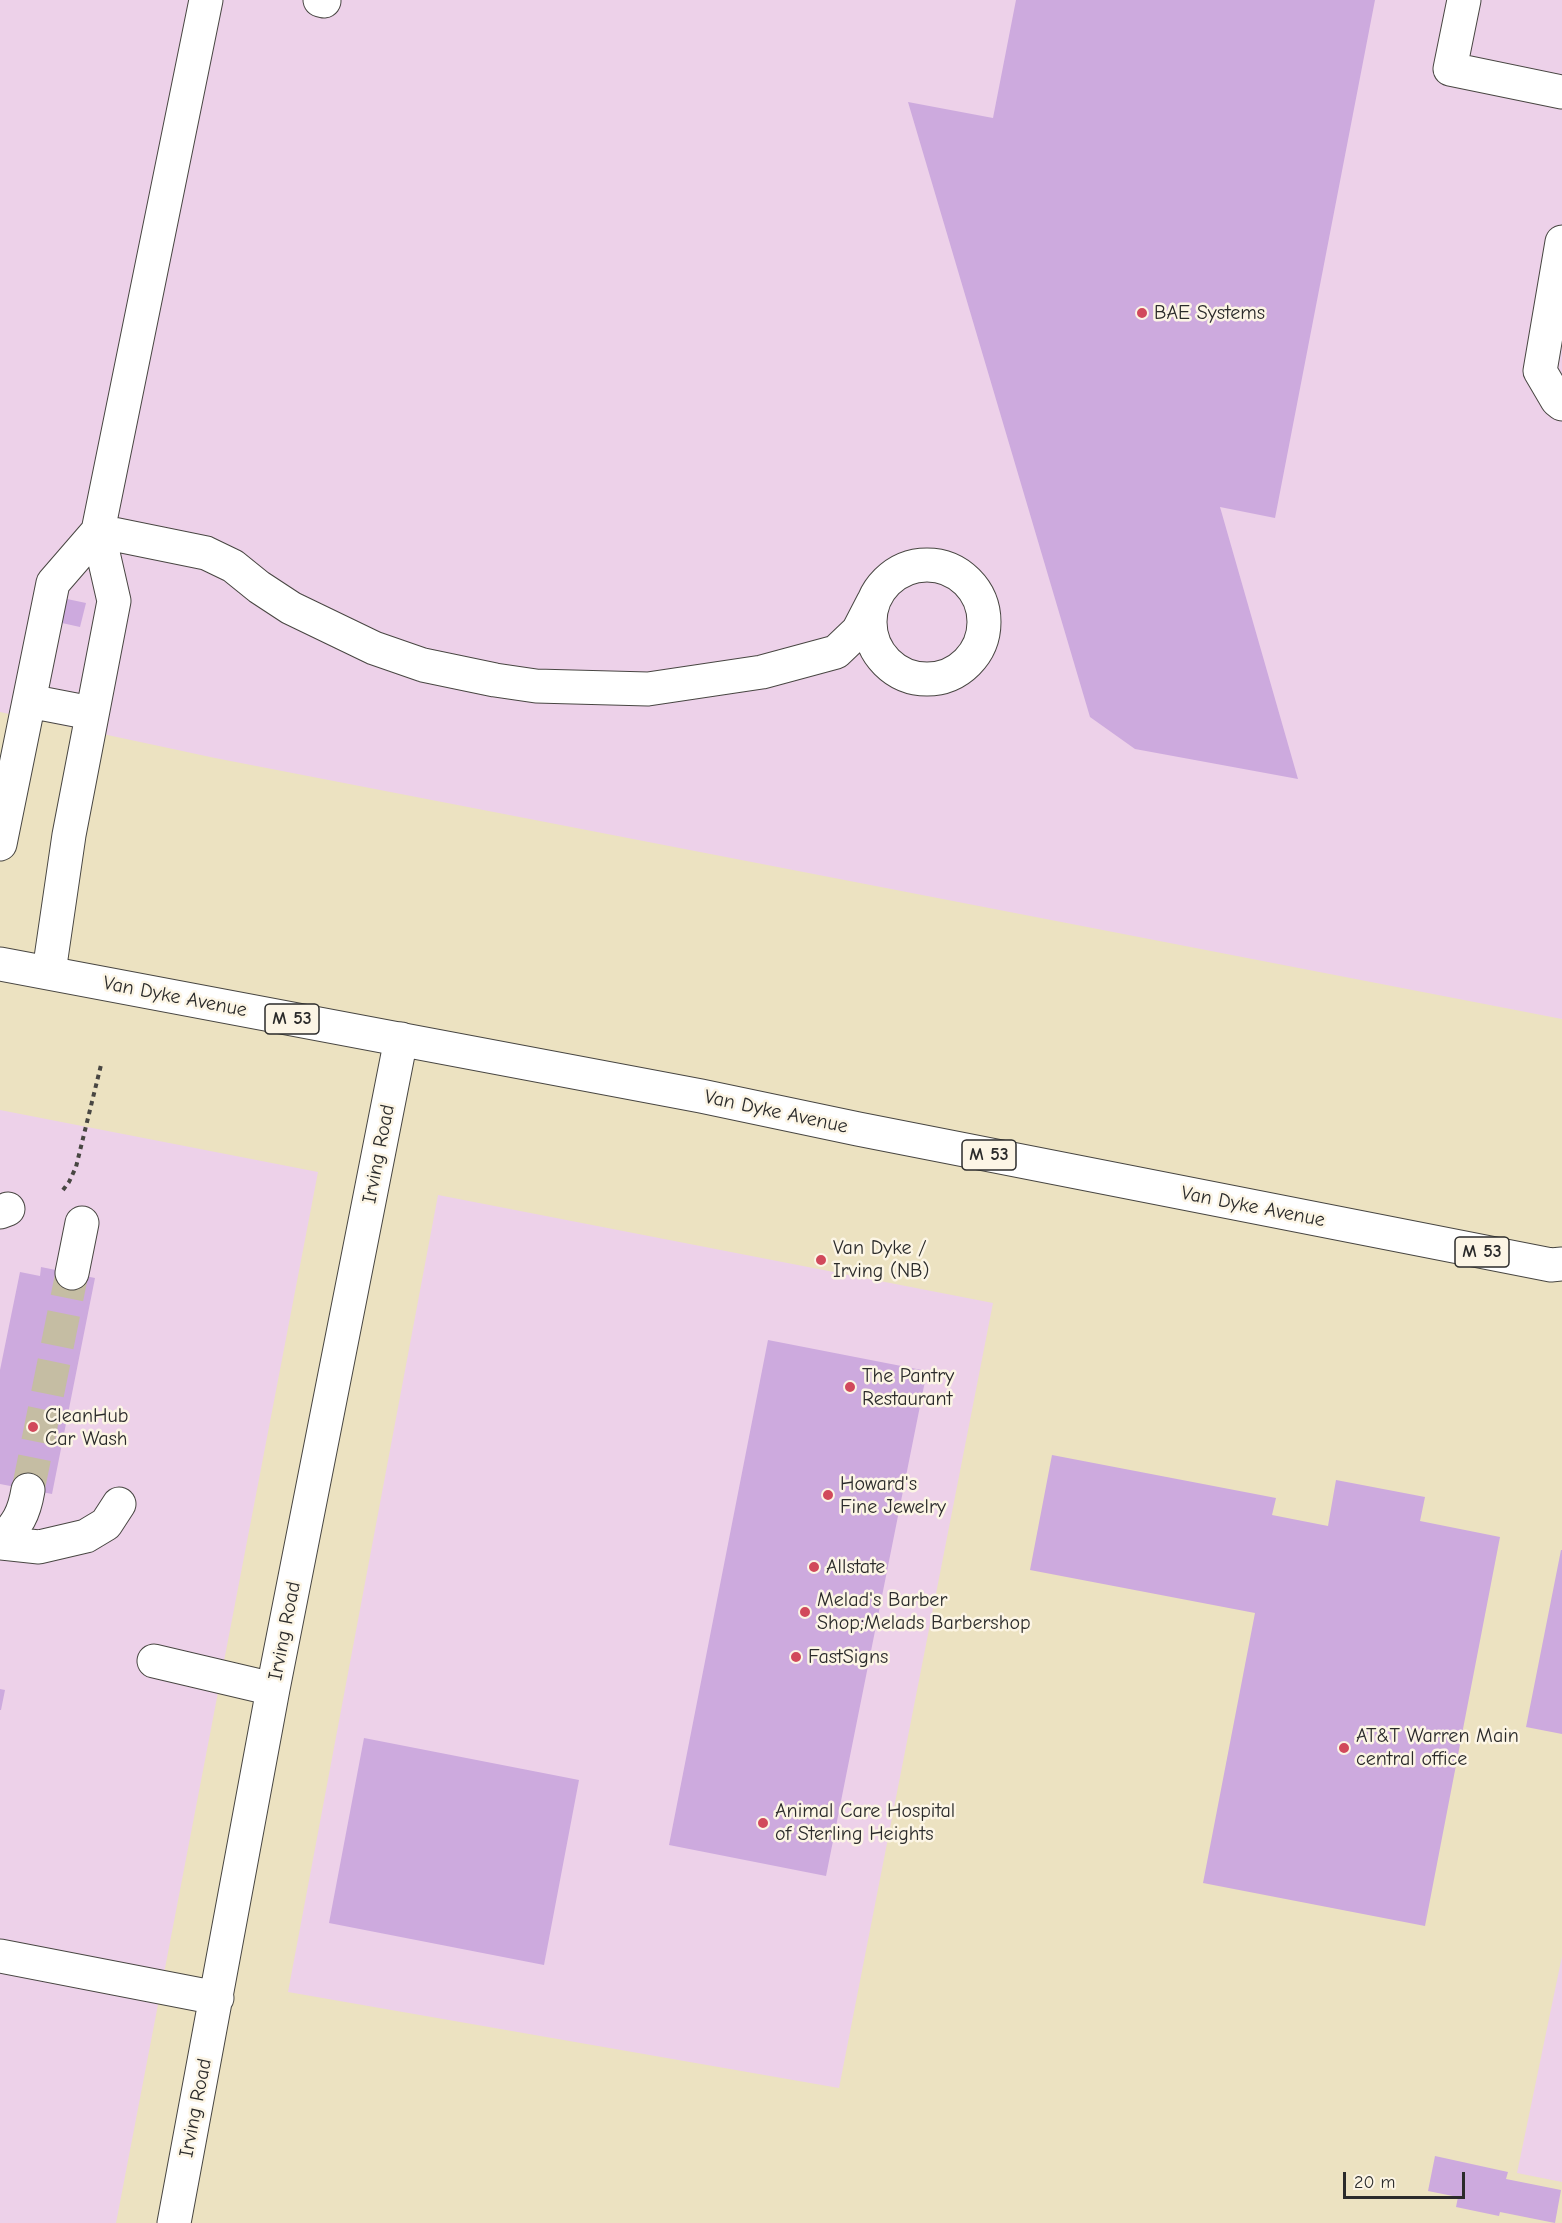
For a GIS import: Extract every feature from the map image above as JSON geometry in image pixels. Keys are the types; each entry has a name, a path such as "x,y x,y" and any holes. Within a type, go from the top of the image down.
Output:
{"main road":[{"path":"49,972 69,835 114,601 98,531 206,0"},
{"path":"1464,0 1450,69 1562,92"},
{"path":"1562,242 1558,288 1540,370 1557,400 1562,404"},
{"path":"98,531 207,553 233,566 291,608 374,648 423,665 536,686 648,688 762,672 836,652 864,656 913,678 932,680 952,674 967,663 979,647 984,628 983,609 976,591 964,577 948,568 931,564 912,565 895,573 881,585 858,631 836,652"},
{"path":"0,844 53,583 98,531"},
{"path":"873,602 869,620 872,639 881,657 895,670"},
{"path":"28,701 91,713"},
{"name":"Van Dyke Avenue","path":"0,964 700,1096 1558,1267"},
{"name":"Irving Road","path":"174,2223 273,1689 401,1039"},
{"path":"72,1273 82,1223"},
{"path":"0,1543 15,1527 24,1510 28,1490"},
{"path":"0,1543 39,1547 86,1536 106,1524 118,1504"},
{"path":"154,1661 273,1689"},
{"path":"0,1956 217,1998"}],"path":[{"path":"61,1191 69,1182 76,1167 101,1065"}],"shaded area":[{"name":"BAE Systems","path":"0,0 1562,0 1562,1019 215,758 0,712"},
{"path":"0,1110 318,1172 116,2223 0,2223"},
{"path":"438,1195 993,1303 839,2088 288,1992"},
{"path":"1562,1956 1562,2182 1517,2173"}],"building":[{"name":"BAE Systems","path":"1016,0 1375,0 1275,518 1220,507 1298,779 1135,749 1090,717 908,102 993,118"},
{"path":"67,599 86,603 80,627 62,623"},
{"name":"CleanHub Car Wash","path":"41,1267 95,1278 52,1494 0,1484 0,1370 20,1272 40,1276"},
{"path":"768,1340 927,1371 826,1876 669,1845"},
{"name":"AT&T Warren Main central office","path":"1052,1455 1276,1498 1272,1515 1328,1526 1336,1480 1425,1497 1420,1521 1500,1537 1425,1926 1203,1883 1255,1613 1030,1570"},
{"path":"1562,1550 1562,1734 1526,1727"},
{"path":"0,1689 5,1690 1,1710 0,1710"},
{"path":"364,1738 579,1780 544,1965 329,1923"},
{"path":"1435,2156 1508,2172 1506,2179 1561,2190 1555,2223 1500,2212 1499,2216 1456,2207 1458,2197 1428,2191"}],"tunnel":[{"path":"28,1490 72,1273"}],"place":[{"name":"BAE Systems","path":"1142,313"},
{"name":"Van Dyke / Irving (NB)","path":"821,1260"},
{"name":"The Pantry Restaurant","path":"850,1387"},
{"name":"CleanHub Car Wash","path":"33,1427"},
{"name":"Howard's Fine Jewelry","path":"828,1495"},
{"name":"Allstate","path":"814,1567"},
{"name":"Melad's Barber Shop;Melads Barbershop","path":"805,1612"},
{"name":"FastSigns","path":"796,1657"},
{"name":"AT&T Warren Main central office","path":"1344,1748"},
{"name":"Animal Care Hospital of Sterling Heights","path":"763,1823"}]}
